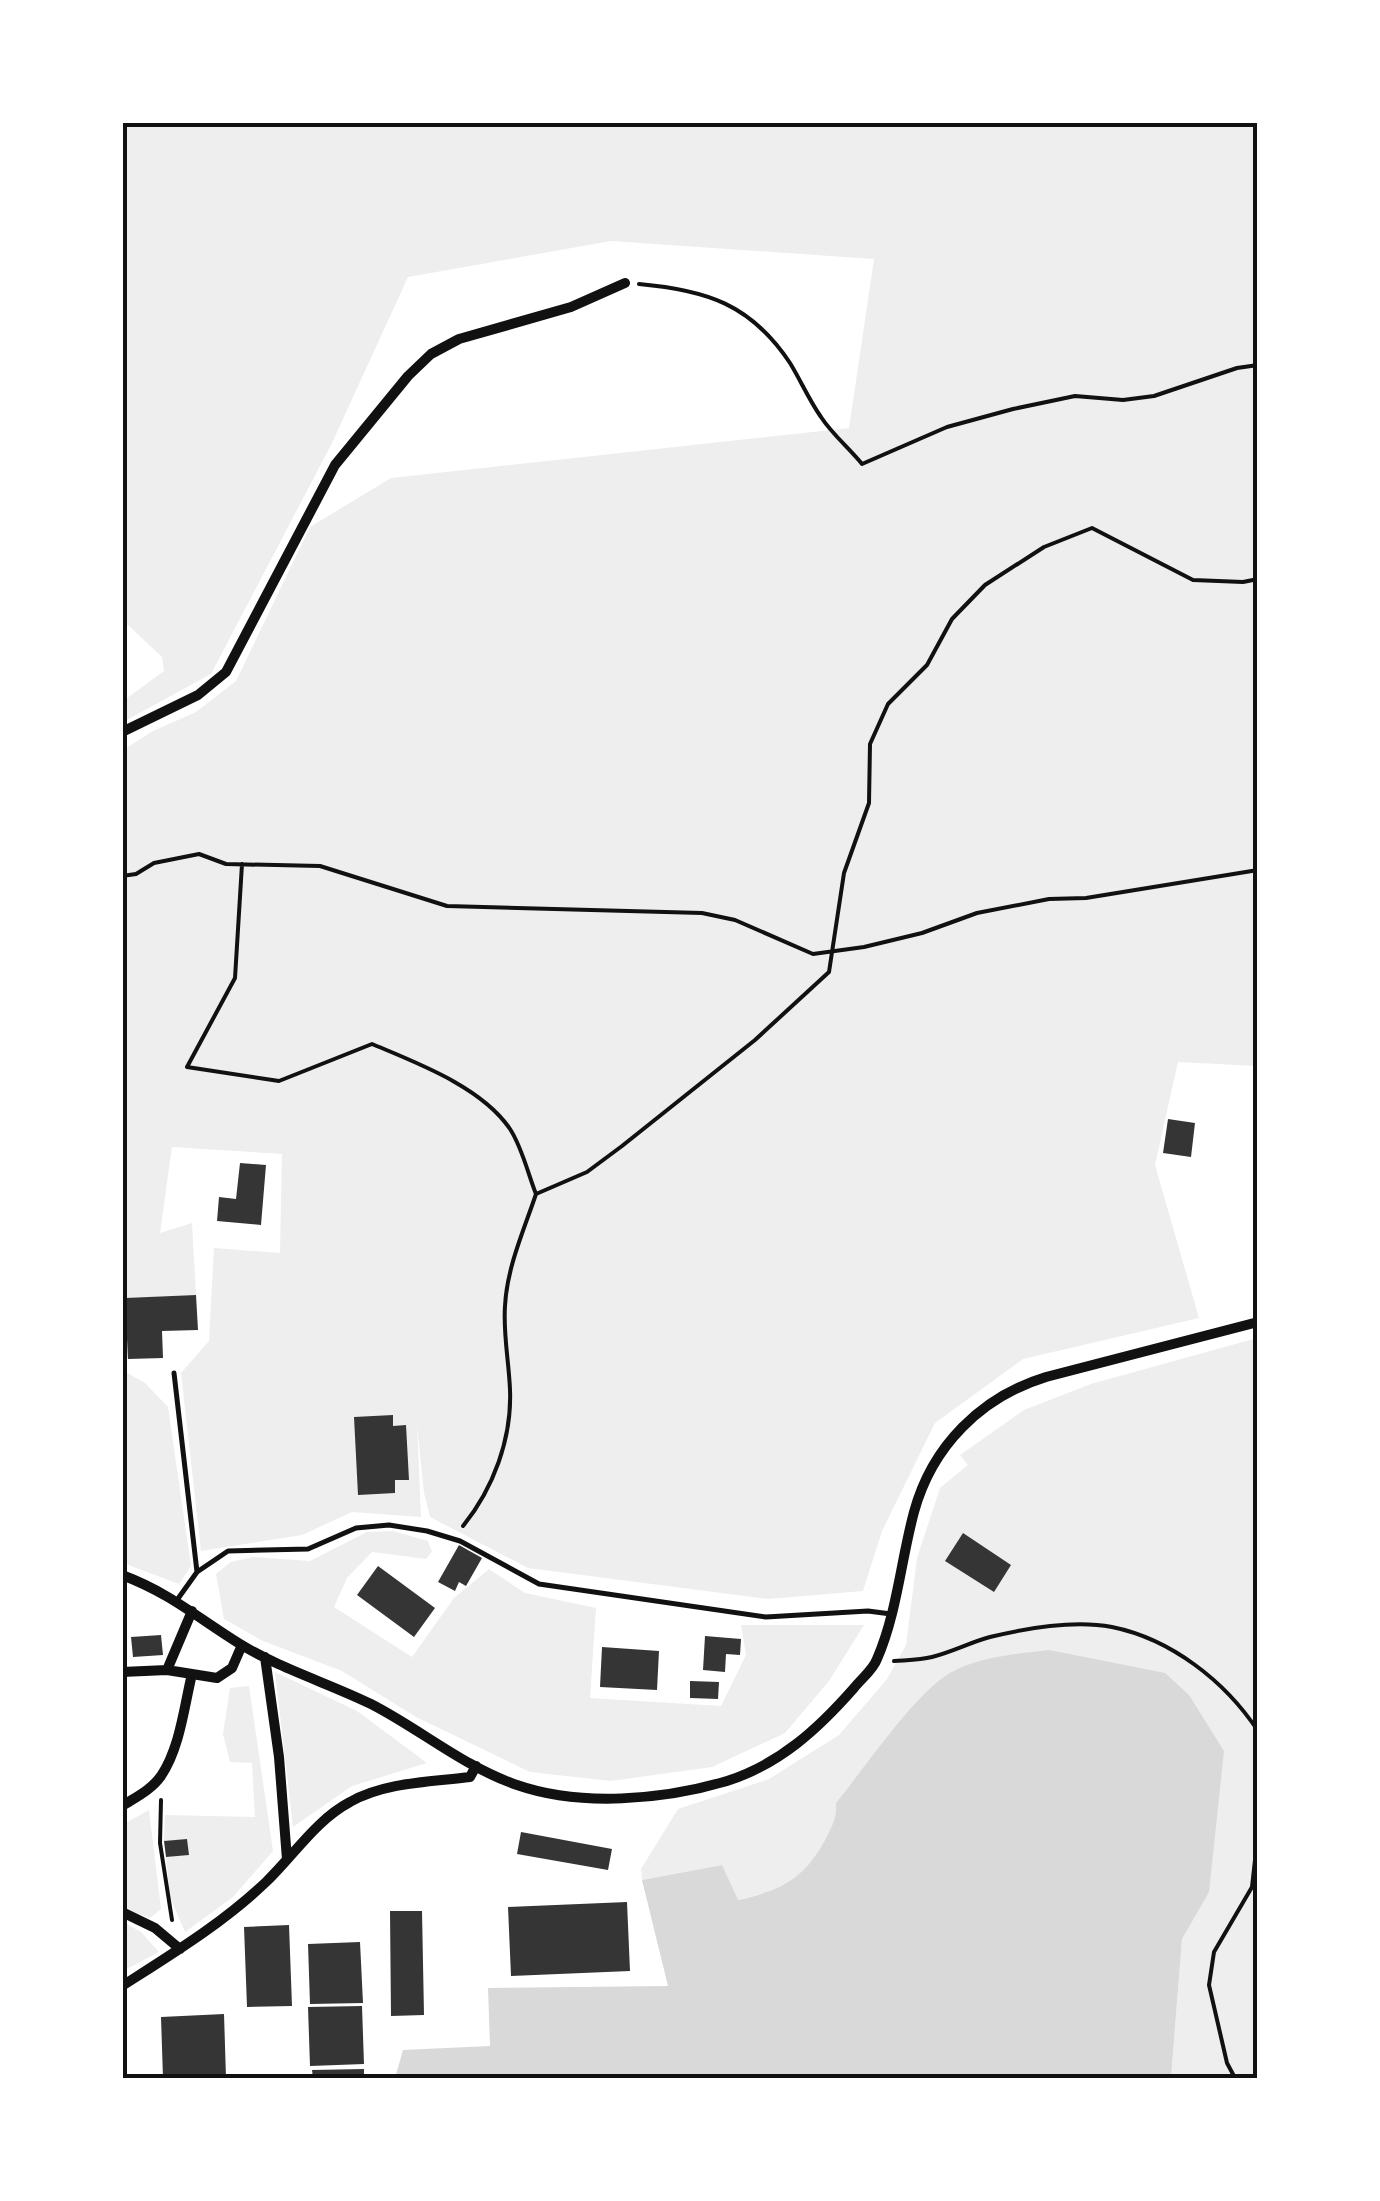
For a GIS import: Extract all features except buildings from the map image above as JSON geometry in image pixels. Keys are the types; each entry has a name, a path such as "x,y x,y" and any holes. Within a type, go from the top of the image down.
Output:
{"street":[{"path":"122,732 198,695 226,672 335,465 373,416 431,354 459,339 570,307 625,283"},
{"path":"122,1576 177,1600 242,1646 373,1705 516,1785 557,1795 595,1797 660,1794 727,1780 799,1744 876,1663 915,1509 929,1473 946,1444 982,1408 1036,1380 1258,1322"},
{"path":"167,1670 192,1611"},
{"path":"122,1672 167,1670 217,1678 232,1668 242,1646"},
{"path":"265,1657 279,1757 287,1860"},
{"path":"122,1806 161,1776 174,1745 192,1674"},
{"path":"122,1986 230,1914 329,1816 349,1802 391,1787 470,1777 476,1766"},
{"path":"122,1912 155,1928 180,1948"}],"lane":[{"path":"174,1373 196,1572"},
{"path":"177,1600 196,1572 228,1551 308,1549 369,1525 428,1531 453,1539 540,1584 766,1617 868,1611 891,1614"}],"path":[{"path":"625,283 678,287 725,301 762,327 789,362 822,419 862,464 948,427 1013,410 1075,396 1123,400 1154,396 1236,368 1258,365"},
{"path":"536,1194 587,1172 756,1040 829,972 844,873 869,803 870,744 888,704 927,665 952,618 984,585 1044,547 1092,528 1192,580 1258,579"},
{"path":"122,876 136,874 154,863 199,854 226,864 320,866 448,906 702,913 735,920 813,954 864,947 922,933 978,913 1049,898 1086,898 1258,870"},
{"path":"242,864 235,978 187,1066 279,1081 372,1044 435,1072 476,1096 510,1129 536,1194 513,1261 505,1304 510,1394 495,1477 478,1508 453,1539"},
{"path":"876,1663 932,1657 1034,1629 1114,1628 1179,1654 1224,1688 1258,1731"},
{"path":"161,1776 160,1843 166,1899 180,1948"},
{"path":"1235,2078 1227,2063 1209,1985 1214,1952 1252,1887 1258,1833"}],"shaded area":[{"path":"123,123 1257,123 1257,1066 1178,1062 1155,1165 1199,1318 1023,1359 935,1423 882,1531 863,1591 768,1599 528,1568 430,1517 417,1425 421,1517 352,1512 302,1535 201,1551 181,1373 209,1341 214,1248 280,1253 282,1154 172,1147 160,1233 192,1223 196,1295 126,1298 128,1359 122,1354 123,750 153,731 196,712 236,681 310,527 391,478 849,428 874,259 611,241 408,277 332,443 211,674 123,722 123,701 164,671 162,657 128,625 123,627"},
{"path":"1257,1338 1257,2078 1171,2078 1182,1939 1191,1922 950,1673 921,1699 837,1803 834,1822 817,1854 789,1881 737,1900 722,1865 642,1880 641,1869 678,1809 769,1779 839,1735 887,1679 906,1645 917,1558 940,1488 968,1465 960,1455 1024,1410 1091,1384"},
{"path":"122,1370 145,1383 168,1407 191,1566 179,1584 123,1563"},
{"path":"393,1531 428,1541 432,1552 426,1559 372,1552 347,1578 334,1607 412,1657 454,1598 489,1569 525,1593 596,1608 590,1698 721,1706 746,1655 741,1625 864,1625 829,1681 785,1733 712,1767 611,1781 530,1772 416,1717 342,1671 263,1641 224,1619 216,1574 231,1562 253,1557 310,1561 367,1532"},
{"path":"1049,1650 1165,1673 1189,1695 1224,1751 1209,1892 1182,1939 1171,2078 395,2078 403,2050 490,2046 488,1988 668,1986 642,1880 722,1865 738,1900 789,1881 817,1854 835,1818 836,1803 906,1714 936,1683 973,1663"},
{"path":"275,1672 357,1711 427,1763 352,1786 293,1827"},
{"path":"249,1686 273,1851 233,1897 185,1932 170,1897 166,1857 188,1855 187,1840 164,1841 165,1815 255,1817 252,1763 230,1762 223,1734 230,1688"},
{"path":"149,1810 161,1909 150,1918 123,1908 122,1825"},
{"path":"122,1921 141,1932 159,1952 123,1971"}]}
